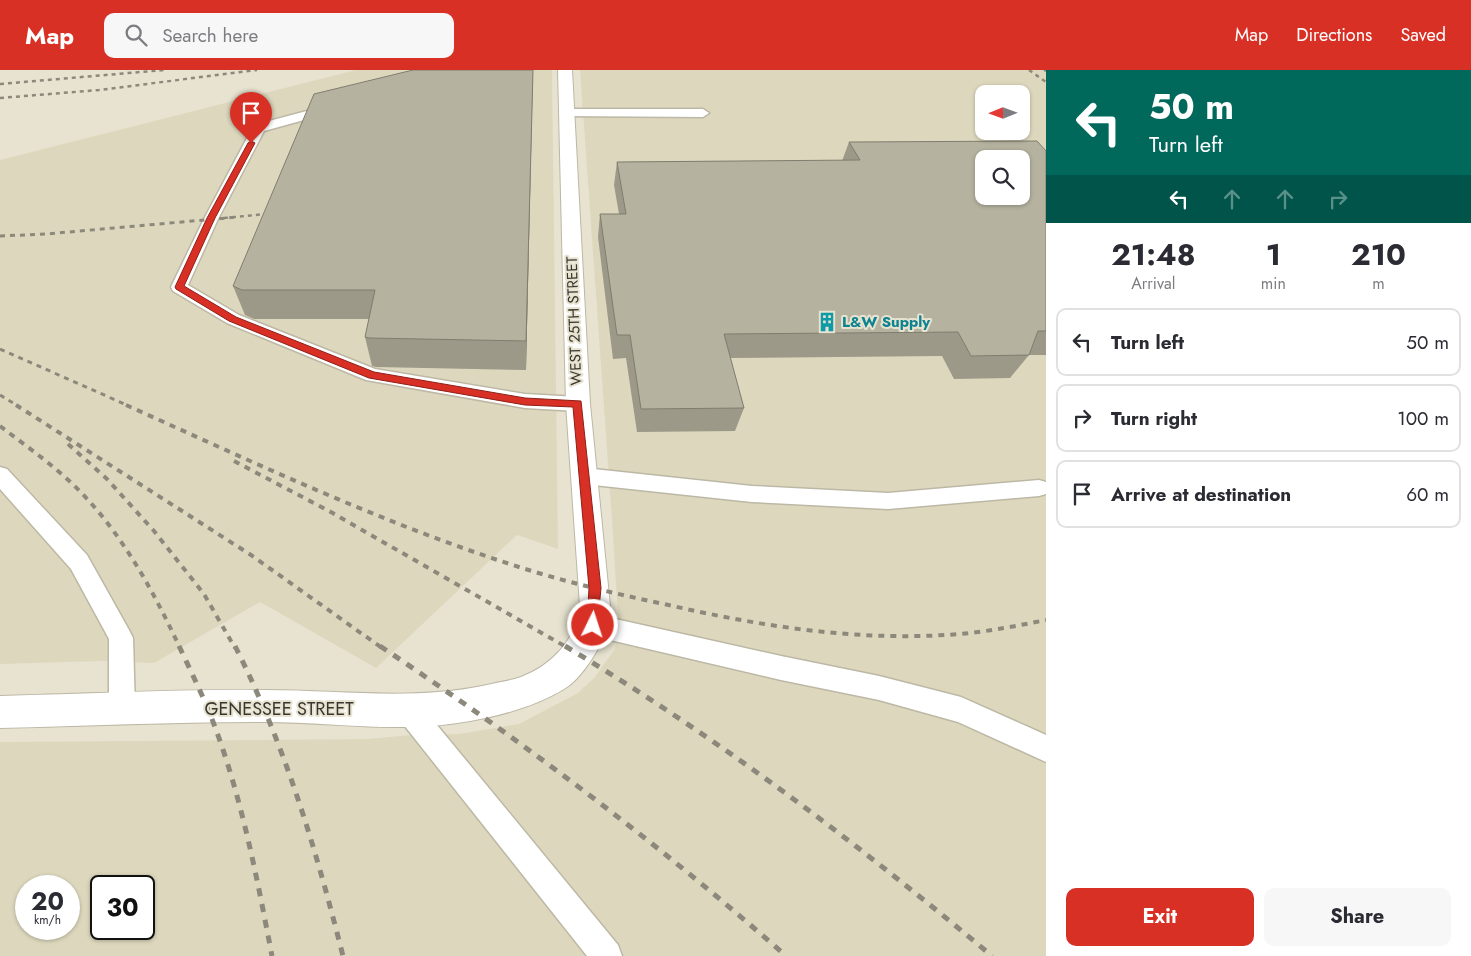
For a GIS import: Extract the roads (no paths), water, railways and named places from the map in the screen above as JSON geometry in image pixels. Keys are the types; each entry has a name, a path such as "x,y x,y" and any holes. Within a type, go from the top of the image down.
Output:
{"street":[{"name":"WEST 25TH STREET","path":"554,678 578,652 593,625 595,588 578,404 565,70"},
{"name":"GENESSEE STREET","path":"0,712 265,706 409,711 468,705 522,693 554,678"}],"lane":[{"path":"352,103 259,128 211,218 180,287 233,319 372,375 525,401 578,404"},
{"path":"566,113 703,113"},
{"path":"0,475 79,562 121,638 122,710"},
{"path":"584,476 752,494 888,501 1039,488"},
{"path":"593,625 878,688 960,710 1046,749"},
{"path":"409,711 608,956"}],"railway":[{"path":"0,84 164,70"},
{"path":"0,98 99,90 257,70"},
{"path":"1029,70 1046,82"},
{"path":"224,218 277,213"},
{"path":"0,236 46,234 238,217"},
{"path":"0,349 129,406"},
{"path":"0,395 18,406"},
{"path":"16,405 251,555 382,648"},
{"path":"126,405 320,492 419,532 519,567 615,593 746,621 820,632 858,635 933,636 999,629 1046,620"},
{"path":"0,426 66,478 101,515 145,579 179,646"},
{"path":"68,444 107,479 154,531 204,594 235,648"},
{"path":"234,461 329,511 568,648"},
{"path":"179,646 208,709 229,769 246,831 272,956"},
{"path":"235,646 269,721 298,798 322,876 343,956"},
{"path":"380,646 588,794 689,873 786,956"},
{"path":"565,646 677,717 785,793 838,832 992,956"}],"place":[{"name":"L&W Supply","path":"827,322"}]}
